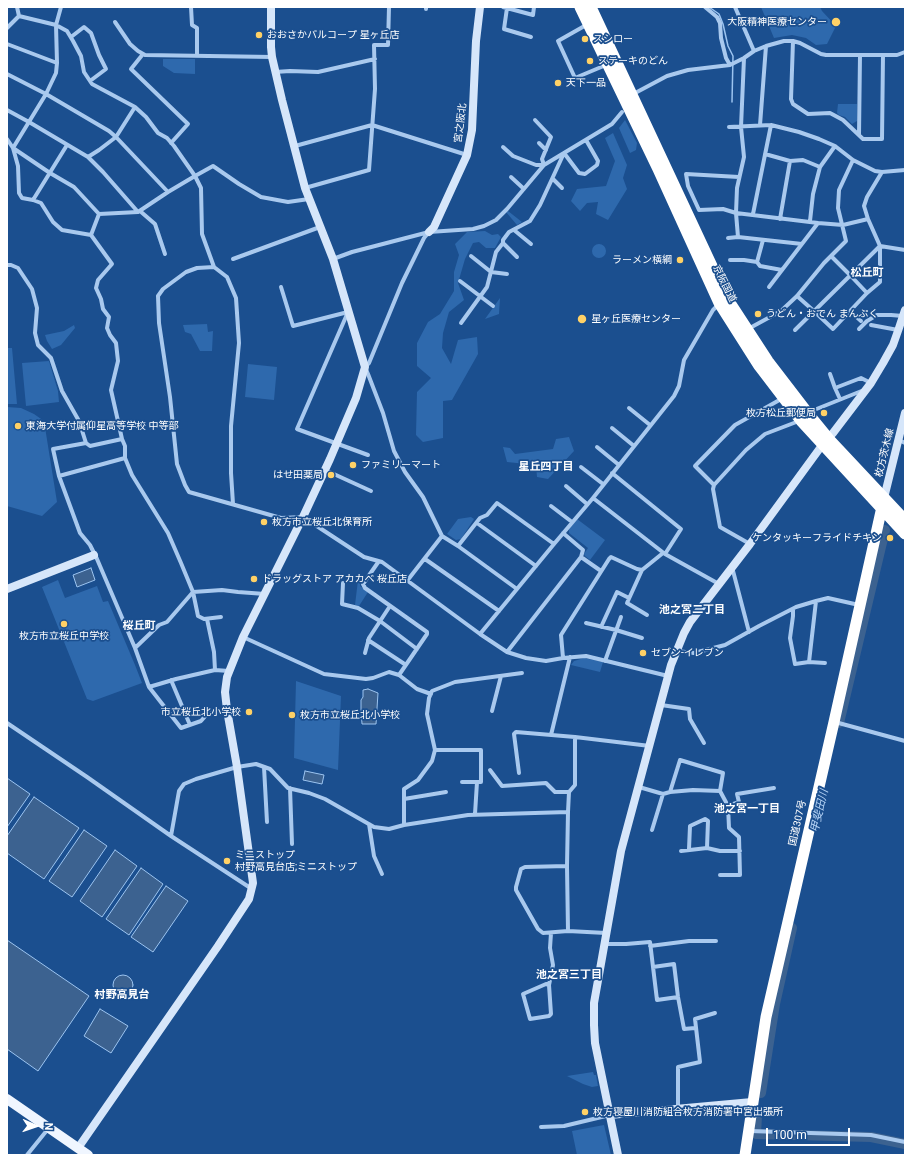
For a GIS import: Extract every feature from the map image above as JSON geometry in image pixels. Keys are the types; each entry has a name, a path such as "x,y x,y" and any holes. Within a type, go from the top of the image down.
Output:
{"highway":[{"name":"京阪国道","path":"580,7 727,298 804,417"},
{"name":"京阪国道","path":"591,7 662,167 719,303 759,366 783,398 804,417 883,503 905,534"},
{"name":"京阪国道","path":"883,503 905,520"},
{"name":"国道307号","path":"745,1155 753,1131 752,1102 766,1017 883,503"}],"main road":[{"path":"7,1099 88,1155"}],"street":[{"path":"17,7 19,16"},
{"path":"13,148 46,94 56,73 58,63 56,25 61,7"},
{"path":"191,7 192,25 197,28 197,56"},
{"path":"271,7 271,47 274,72 305,188 333,259 364,367 383,413 394,452 405,472 423,497 442,536 517,589"},
{"path":"305,188 369,170 375,89 374,45 388,45 389,7"},
{"name":"宮之阪北","path":"429,232 434,227 467,155 472,130 476,41 480,7"},
{"path":"532,38 504,29 505,8 533,15 534,7"},
{"path":"705,7 717,17 720,23 721,38 726,58 732,64"},
{"path":"735,7 754,51"},
{"path":"19,16 56,25 67,31 81,56 84,72 92,84 135,107 146,117 158,133 171,143 195,176 201,188 202,234 214,267 227,277 236,298 239,343 231,426 231,473 233,504"},
{"path":"7,28 19,16"},
{"path":"115,22 130,44 142,54 272,57"},
{"path":"588,24 558,41 575,78 608,64"},
{"path":"71,37 84,27 91,33 106,69 90,81"},
{"path":"637,92 672,74 688,70 732,64 754,51 784,41 800,43 821,54 897,55 905,52"},
{"path":"793,41 791,99 793,104 808,114 830,113 843,120 863,139 882,139 883,55"},
{"path":"7,44 58,63"},
{"path":"760,125 766,46"},
{"path":"142,54 131,69 188,124 171,143"},
{"path":"859,135 860,55"},
{"path":"738,237 736,213 737,188 744,157 741,127 744,58"},
{"path":"274,72 318,72 375,59"},
{"path":"7,74 46,94 109,131 168,192"},
{"path":"88,156 99,150 116,137 135,107"},
{"path":"7,110 88,156 139,211 155,224 166,254"},
{"path":"333,259 352,252 429,232 473,229 484,226 496,220 544,165 612,124 622,112"},
{"path":"535,120 551,137 542,159 544,165"},
{"path":"295,146 372,125 467,155"},
{"path":"753,214 771,125"},
{"path":"729,127 771,125 799,132 835,146 853,160 875,171 882,172 905,170"},
{"path":"7,139 13,148 18,166 19,193 22,198 41,203 53,222 62,230 91,235 112,264 98,280 96,288 103,308 109,317 107,328 116,343 118,361 111,390 122,439 125,446 125,458 132,475 168,533 193,592 198,616 204,619 221,617"},
{"path":"564,153 579,173 584,174 597,165 598,161 586,140"},
{"path":"539,143 546,150"},
{"path":"33,200 67,145"},
{"path":"810,221 813,194 820,167 835,146"},
{"path":"503,147 513,156 536,165 544,165"},
{"path":"13,148 74,187 99,214"},
{"path":"461,323 487,287 496,252 503,240 509,232 530,221 553,179 564,153"},
{"path":"765,154 790,161 803,160 820,167"},
{"path":"748,329 781,311 797,296 830,256 846,241 838,208 840,190 853,160"},
{"path":"780,219 790,161"},
{"path":"99,214 139,211 213,166 261,197 288,202 309,199"},
{"path":"797,296 833,329 867,293 880,282 880,246 864,206 867,197 882,172"},
{"path":"739,177 686,174 688,186 699,210 724,209 736,213 753,214 780,219 843,225 868,218"},
{"path":"511,177 524,189"},
{"path":"553,179 562,188"},
{"path":"91,235 99,214"},
{"path":"769,287 818,223"},
{"path":"233,259 320,227"},
{"path":"514,230 531,244"},
{"path":"78,1148 249,899 253,883 227,710 227,677 243,637 325,470 356,398 364,367 368,363 402,283 424,238 429,232"},
{"path":"728,238 738,237 802,244"},
{"path":"757,262 763,240"},
{"path":"502,243 517,257"},
{"path":"880,246 905,250"},
{"path":"795,330 815,312 880,246"},
{"path":"471,256 491,272 506,274"},
{"path":"830,256 867,293"},
{"path":"730,260 757,262 760,266 782,270"},
{"path":"7,265 18,268 32,289 37,308 35,333 38,344 51,358 62,391 79,421 86,443"},
{"path":"214,267 198,268 186,272 163,289 158,296 159,323 170,397 177,464 189,492 281,518 303,517 364,557 382,562 507,652 526,658 546,661 586,656 668,676"},
{"path":"460,281 493,306"},
{"path":"282,287 293,326 348,312"},
{"path":"480,634 593,498 674,396 679,386 684,360 713,310 719,303"},
{"path":"850,311 861,321"},
{"path":"348,312 297,429 368,455"},
{"path":"618,1155 595,1043 594,1003 621,850 668,676 676,651 690,622 869,386 883,364 904,313 877,316 868,321 859,329"},
{"path":"871,324 898,330"},
{"path":"830,374 840,399"},
{"path":"836,388 861,378 869,386"},
{"path":"750,544 720,527 713,489 714,486 746,450 765,434 869,386"},
{"path":"714,486 695,466 735,425 783,398"},
{"path":"629,408 650,425"},
{"name":"枚方茨木線","path":"883,503 902,442 905,413"},
{"path":"612,428 634,446"},
{"path":"122,439 90,446 86,443 53,449 59,476 80,533 90,545 135,648 149,687 181,728 201,720 208,713 227,710"},
{"path":"597,447 619,465"},
{"path":"59,476 125,458"},
{"path":"581,467 603,484"},
{"path":"325,470 371,491"},
{"path":"612,473 681,529 664,553 642,570 627,603 648,615"},
{"path":"566,486 588,504"},
{"path":"593,498 664,553 719,584"},
{"path":"458,546 480,518 487,515 497,503 554,544"},
{"path":"551,506 572,522"},
{"path":"477,523 536,566"},
{"path":"507,652 581,557 583,550 563,533"},
{"path":"407,581 442,536"},
{"path":"7,589 94,555"},
{"path":"581,557 601,571"},
{"path":"563,658 561,635 609,559 611,558 636,569 642,570"},
{"path":"424,559 499,611"},
{"path":"379,561 363,584 365,588 427,632 399,675"},
{"path":"732,567 749,632"},
{"path":"343,583 342,604 358,608 380,621 417,649"},
{"path":"135,648 160,625 167,622 193,592 222,590 265,594"},
{"path":"601,627 617,592 629,598"},
{"path":"676,651 694,653 725,646 796,607 828,598 861,605"},
{"path":"809,662 816,601"},
{"path":"365,653 368,640 390,606"},
{"path":"792,610 793,616 790,638 795,664 809,662 825,663"},
{"path":"605,661 621,617"},
{"path":"207,619 214,652 215,670"},
{"path":"586,624 616,630 642,638"},
{"path":"243,637 324,674 366,679 389,672 399,675 417,689 431,694"},
{"path":"368,640 406,665"},
{"path":"550,735 570,657"},
{"path":"149,687 171,680 215,670 230,671"},
{"path":"404,826 404,789 418,780 432,761 435,750 427,714 432,691 455,682 522,672"},
{"path":"492,711 501,676"},
{"path":"171,680 190,725"},
{"path":"661,705 689,710 690,719 704,743"},
{"path":"834,722 905,741"},
{"path":"7,723 171,836 252,889"},
{"path":"519,773 514,734 516,732 650,746"},
{"path":"568,931 568,812 569,792 575,785 575,738"},
{"path":"435,750 481,750 481,782 462,782"},
{"path":"670,792 680,760 724,773 720,791 728,806 730,828 739,837 740,875 720,875"},
{"path":"171,836 179,791 184,784 236,767 256,764 270,769 288,788 325,799 374,827 389,829 468,814 568,812"},
{"path":"264,767 267,822"},
{"path":"490,770 502,786 546,783 555,792 569,792"},
{"path":"475,814 477,782"},
{"path":"639,787 663,794 693,790 720,791"},
{"path":"290,788 292,844"},
{"path":"728,806 739,802 737,794 774,788"},
{"path":"404,799 446,792"},
{"path":"652,830 663,794"},
{"path":"690,850 690,826 704,819 708,820 707,848"},
{"path":"369,824 374,856 382,874"},
{"path":"681,851 707,848 720,851 740,851"},
{"path":"567,866 525,867 521,869 516,890 538,929 543,933 568,931 606,933"},
{"path":"549,985 546,984 523,994 530,1019 549,1016 551,1014 549,985 553,965 550,948 550,932"},
{"path":"650,946 689,941 716,941"},
{"path":"604,944 650,942 657,1000 678,997"},
{"path":"653,967 674,964 684,1029 695,1028"},
{"path":"678,1109 678,1067 700,1062 694,1019 715,1013"},
{"path":"541,1127 564,1126 610,1115 752,1102"},
{"path":"27,1155 49,1127"},
{"path":"753,1131 871,1135 905,1142"}],"shaded area":[{"path":"761,7 820,7 836,26 827,44 816,45 806,38 792,35 774,38"},
{"path":"163,59 195,59 195,74 174,73 163,66"},
{"path":"838,104 857,104 857,121 852,124 845,117 839,115 837,113"},
{"path":"625,120 637,143 636,150 630,153 619,128"},
{"path":"613,133 627,165 623,178 627,189 608,220 596,214 598,202 587,203 580,211 571,201 577,189 606,186 615,161 605,138"},
{"path":"508,211 522,222 517,225 506,212"},
{"path":"485,231 492,235 498,234 501,237 495,248 486,248 479,242 473,243 465,259 458,283 464,300 449,312 443,333 442,348 451,364 458,340 477,337 478,354 452,400 443,401 443,438 423,442 416,435 417,392 431,378 417,366 417,343 428,322 440,314 454,291 454,272 459,255 455,244 467,232"},
{"path":"599,244 604,246 606,251 604,256 599,258 594,256 592,251 594,246"},
{"path":"500,298 499,314 485,319"},
{"path":"207,324 208,332 213,331 212,351 200,351 191,334 185,332 183,325"},
{"path":"74,325 75,328 61,345 52,349 45,335 64,331"},
{"path":"7,348 12,348 17,404 7,404"},
{"path":"49,361 58,391 59,402 26,406 22,363"},
{"path":"248,364 277,367 274,400 245,397"},
{"path":"7,407 21,408 44,421 57,502 42,516 7,506"},
{"path":"569,437 574,451 548,479 537,477 536,465 507,462 503,447 510,448 515,454 553,449 556,439"},
{"path":"471,517 474,519 461,539 456,540 447,534 458,519"},
{"path":"577,519 605,540 590,560 584,554 588,548 569,533 569,529"},
{"path":"91,568 95,580 77,587 73,575"},
{"path":"58,580 65,598 97,586 103,602 108,601 142,683 93,701 87,699 42,587"},
{"path":"358,580 361,581 360,586 368,592 359,606 355,605"},
{"path":"584,658 603,662 600,672 571,665 574,661"},
{"path":"296,681 341,696 338,770 294,758"},
{"path":"368,689 378,693 376,724 362,724 361,700 363,697 363,690"},
{"path":"305,771 324,775 322,784 303,780"},
{"path":"7,778 30,794 7,827"},
{"path":"34,797 79,828 44,879 7,853 7,836"},
{"path":"84,830 107,846 72,897 49,881"},
{"path":"115,850 137,866 102,917 80,901"},
{"path":"141,868 163,884 129,935 106,919"},
{"path":"166,886 188,901 153,952 131,937"},
{"path":"7,940 89,996 38,1071 7,1049"},
{"path":"123,975 130,978 133,985 130,992 123,995 116,992 113,985 116,978"},
{"path":"100,1009 128,1026 111,1053 84,1036"},
{"path":"593,1072 594,1075 596,1075 598,1086 592,1087 567,1076"},
{"path":"604,1125 611,1155 577,1155 572,1131"}],"waterway":[{"path":"709,7 719,14 728,46 733,56 732,102"},
{"name":"甲斐田川","path":"839,723 885,530"},
{"name":"甲斐田川","path":"761,1093 775,1004 792,928"},
{"name":"甲斐田川","path":"757,1116 756,1134 871,1137 905,1144"}],"place":[{"name":"大阪精神医療センター","path":"836,22"},
{"name":"おおさかパルコープ 星ヶ丘店","path":"259,35"},
{"name":"スシロー","path":"585,39"},
{"name":"ステーキのどん","path":"590,61"},
{"name":"天下一品","path":"558,83"},
{"name":"ラーメン横綱","path":"680,260"},
{"name":"うどん・おでん まんぷく","path":"758,314"},
{"name":"星ヶ丘医療センター","path":"582,319"},
{"name":"枚方松丘郵便局","path":"824,413"},
{"name":"東海大学付属仰星高等学校 中等部","path":"18,426"},
{"name":"ファミリーマート","path":"353,465"},
{"name":"はせ田薬局","path":"331,475"},
{"name":"枚方市立桜丘北保育所","path":"264,522"},
{"name":"ケンタッキーフライドチキン","path":"890,538"},
{"name":"ドラッグストア アカカベ 桜丘店","path":"254,579"},
{"name":"枚方市立桜丘中学校","path":"64,624"},
{"name":"セブン-イレブン","path":"643,653"},
{"name":"市立桜丘北小学校","path":"249,712"},
{"name":"枚方市立桜丘北小学校","path":"292,715"},
{"name":"ミニストップ 村野高見台店;ミニストップ","path":"227,861"},
{"name":"枚方寝屋川消防組合枚方消防署中宮出張所","path":"585,1112"}],"district":[{"name":"松丘町","path":"867,273"},
{"name":"星丘四丁目","path":"546,467"},
{"name":"池之宮二丁目","path":"692,610"},
{"name":"桜丘町","path":"139,626"},
{"name":"池之宮一丁目","path":"747,809"},
{"name":"池之宮三丁目","path":"569,975"},
{"name":"村野高見台","path":"122,995"}]}
